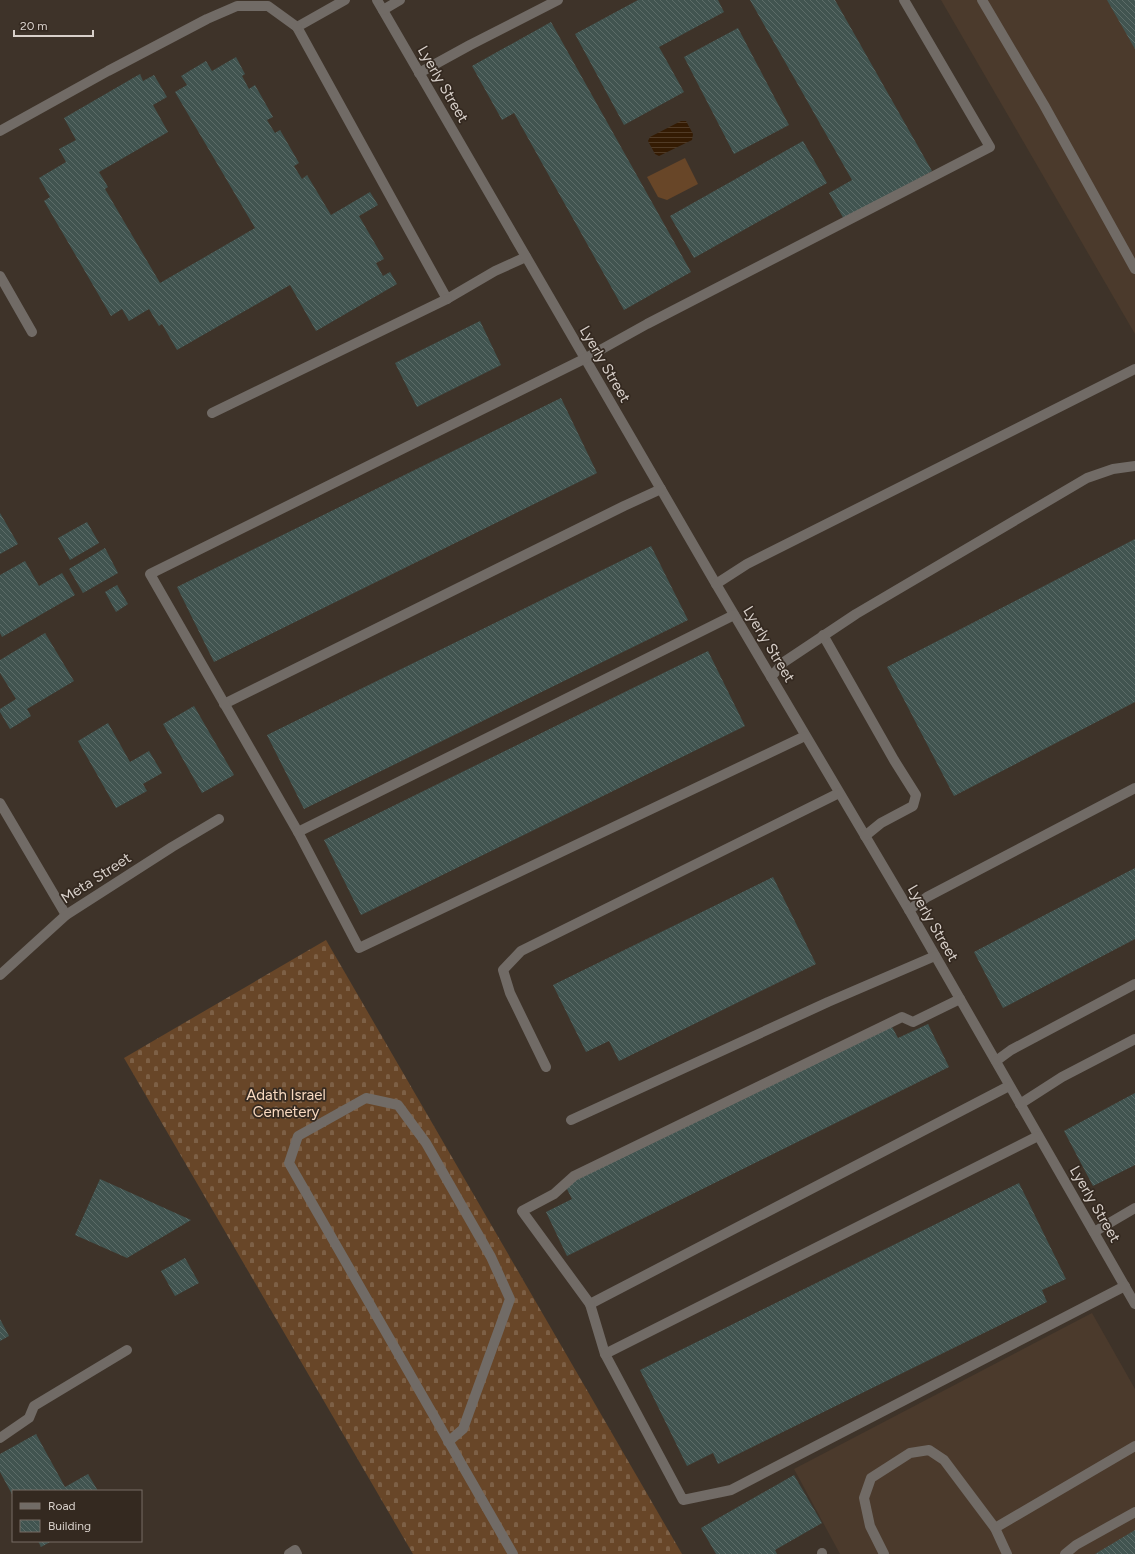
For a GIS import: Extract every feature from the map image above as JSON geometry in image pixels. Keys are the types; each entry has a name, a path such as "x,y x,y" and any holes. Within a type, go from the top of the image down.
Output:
{"street":[{"path":"297,27 345,0"},
{"name":"Lyerly Street","path":"377,0 584,359 960,999 1135,1304"},
{"path":"383,10 400,0"},
{"path":"419,73 558,0"},
{"path":"805,736 359,948 298,832 150,574 584,359 647,324 990,147 904,0"},
{"path":"982,0 1044,105 1135,269"},
{"path":"0,131 207,19 237,6 268,6 297,27 447,299"},
{"path":"212,413 447,299 526,257"},
{"path":"0,276 32,332"},
{"path":"716,584 747,564 1135,369"},
{"path":"771,677 784,662 856,614 1087,478 1113,469 1135,466"},
{"path":"224,704 661,489"},
{"path":"298,832 734,615"},
{"path":"823,636 894,760 916,795 913,806 881,823 865,836"},
{"path":"908,910 927,897 1135,788"},
{"path":"546,1067 510,993 503,970 521,951 839,793"},
{"path":"0,802 66,915"},
{"name":"Meta Street","path":"0,975 66,915 172,847 219,819"},
{"path":"571,1120 828,1002 935,956"},
{"path":"996,1061 1011,1050 1135,984"},
{"path":"960,999 913,1022 902,1017 581,1172 574,1176 554,1194 522,1211 590,1304 605,1354 683,1500 731,1490 1125,1286"},
{"path":"1020,1104 1062,1078 1135,1039"},
{"path":"590,1304 1009,1086"},
{"path":"448,1442 463,1429 510,1299 492,1257 426,1142 398,1104 366,1098 298,1136 289,1163 448,1442 512,1554"},
{"path":"605,1354 1038,1136"},
{"path":"1094,1232 1135,1208"},
{"path":"0,1438 29,1418 34,1406 127,1350"},
{"path":"995,1528 1135,1446"},
{"path":"884,1554 870,1526 864,1498 871,1478 910,1453 929,1450 944,1460 995,1528 1007,1554"},
{"path":"1065,1554 1076,1545 1135,1512"},
{"path":"289,1554 295,1550 297,1554"}],"shaded area":[{"path":"941,0 1135,0 1135,334"},
{"path":"681,121 686,121 693,134 692,140 659,156 655,154 648,141 650,137"},
{"path":"1092,1313 1135,1389 1135,1554 840,1554 794,1469"}],"green space":[{"path":"685,158 698,184 667,200 658,197 647,177"},
{"name":"Adath Israel Cemetery","path":"326,940 682,1554 413,1554 124,1058"}],"building":[{"path":"638,0 718,0 724,12 659,47 684,92 624,125 575,34"},
{"path":"750,0 835,0 932,171 845,221 829,193 852,180"},
{"path":"1107,0 1135,0 1135,49"},
{"path":"551,22 691,272 624,310 514,113 502,120 472,66"},
{"path":"738,28 789,125 734,154 684,57"},
{"path":"236,57 245,74 242,76 249,89 255,85 273,117 267,120 275,133 280,130 299,163 294,166 302,179 307,175 331,215 370,192 378,205 359,216 384,259 376,263 383,276 390,272 397,284 316,331 290,285 177,350 162,324 159,326 149,309 129,321 122,309 111,316 44,201 50,197 39,178 66,162 59,149 76,140 64,118 140,74 143,81 154,75 167,97 153,105 168,132 99,172 108,187 105,189 160,283 255,228 175,92 187,85 181,76 206,61 212,71"},
{"path":"803,141 827,183 694,258 670,216"},
{"path":"480,321 501,365 417,407 395,363"},
{"path":"561,398 597,473 214,662 177,587"},
{"path":"0,513 18,544 0,554"},
{"path":"87,522 99,543 70,560 58,538"},
{"path":"1135,539 1135,702 954,796 887,667"},
{"path":"651,546 688,620 304,809 267,735"},
{"path":"105,548 118,573 83,593 69,569"},
{"path":"25,561 39,586 62,573 75,595 2,637 0,633 0,575"},
{"path":"117,585 128,604 116,612 105,592"},
{"path":"45,633 74,681 27,709 31,716 10,729 0,712 0,709 16,699 0,673 0,660"},
{"path":"708,651 745,726 361,915 324,840"},
{"path":"194,706 234,775 202,793 163,724"},
{"path":"108,723 130,762 149,751 162,773 143,784 147,791 116,808 78,741"},
{"path":"1135,868 1135,939 1003,1008 974,952"},
{"path":"773,877 816,964 619,1061 609,1041 586,1052 553,985"},
{"path":"928,1024 949,1067 567,1256 546,1212 572,1199 565,1185 891,1025 898,1038"},
{"path":"1135,1093 1135,1165 1093,1186 1064,1131"},
{"path":"100,1179 191,1220 127,1258 75,1235"},
{"path":"1019,1183 1066,1279 1042,1290 1047,1302 718,1464 713,1453 687,1466 640,1370"},
{"path":"185,1258 199,1283 175,1296 161,1271"},
{"path":"0,1319 9,1336 0,1341"},
{"path":"36,1434 65,1487 88,1474 97,1490 12,1490 12,1494 0,1472 0,1454"},
{"path":"794,1475 822,1523 775,1550 777,1554 716,1554 701,1528"},
{"path":"1135,1530 1135,1554 1095,1554"},
{"path":"38,1542 50,1542 41,1547"}]}
